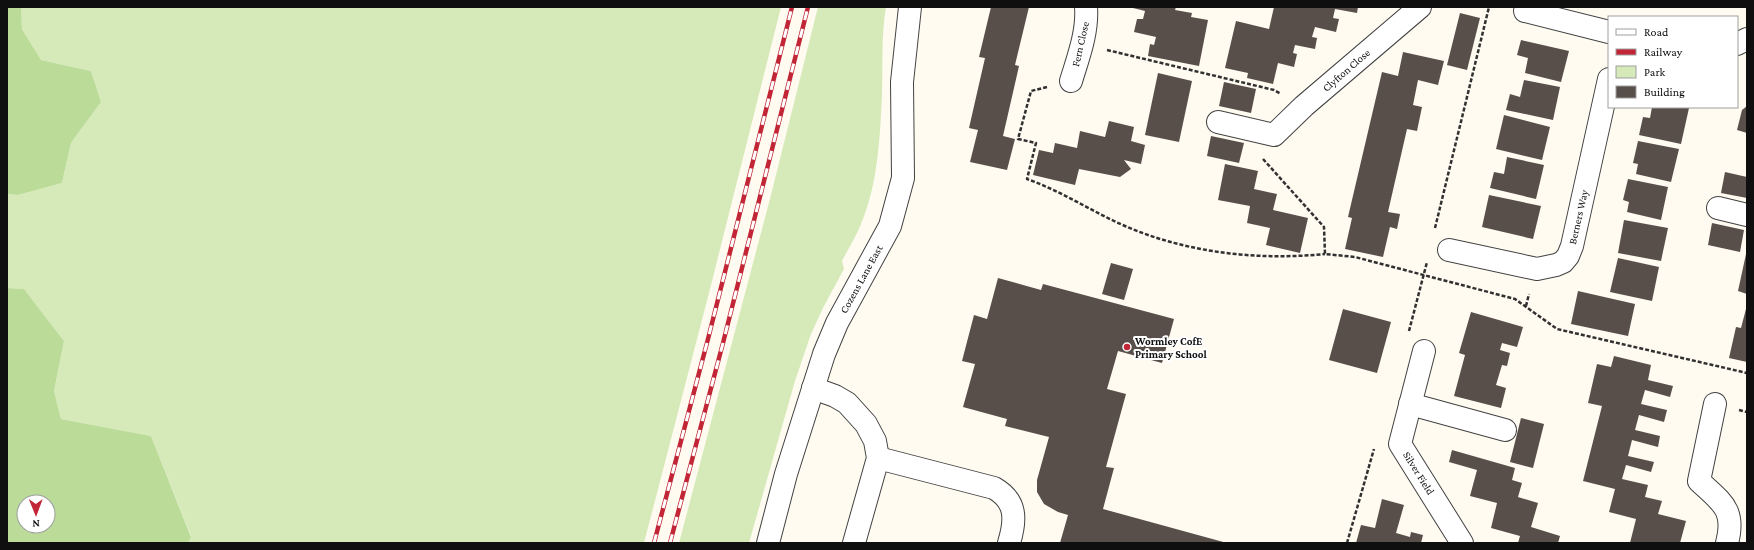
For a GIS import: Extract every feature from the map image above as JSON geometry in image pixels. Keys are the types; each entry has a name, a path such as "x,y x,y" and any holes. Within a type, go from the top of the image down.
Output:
{"street":[{"name":"Cozens Lane East","path":"768,543 813,388 837,323 890,226 903,178 902,82 910,7"},
{"name":"Fern Close","path":"1071,81 1085,30 1086,7"},
{"name":"Clyfton Close","path":"1274,135 1304,106 1420,7"},
{"path":"1525,11 1608,32"},
{"path":"1738,44 1747,39"},
{"name":"Berners Way","path":"1449,250 1537,269 1563,262 1568,256 1572,246 1608,84"},
{"path":"1218,122 1274,135"},
{"path":"1718,208 1747,215"},
{"name":"Silver Field","path":"1424,351 1400,444 1462,543"},
{"path":"813,388 847,403 858,413 875,441 878,458 854,543"},
{"path":"1410,404 1506,430"},
{"path":"1715,404 1699,481 1721,502 1728,512 1731,524 1727,543"},
{"path":"878,458 994,488 1004,494 1010,502 1013,510 1014,521 1009,543"}],"path":[{"path":"1435,229 1489,7"},
{"path":"1085,30 1108,51 1274,90 1304,106"},
{"path":"1071,81 1031,91 1018,139 1036,143 1027,179 1047,186 1115,222 1185,246 1217,252 1260,256 1325,254 1355,257 1514,299 1557,329 1747,373"},
{"path":"1274,135 1260,155 1324,227 1325,254"},
{"path":"1407,336 1427,260"},
{"path":"1347,543 1374,447"}],"green space":[{"path":"7,7 21,7 22,29 41,60 91,71 101,102 71,143 62,183 18,195 7,194"},
{"path":"21,7 781,7 644,543 188,543 191,536 151,436 61,419 54,391 64,341 24,289 7,288 7,194 18,195 62,183 71,143 101,102 91,71 41,60 22,29"},
{"path":"818,7 886,7 884,18 879,144 875,177 867,209 859,229 842,261 844,269 811,334 795,381 749,543 679,543 771,195"},
{"path":"7,288 24,289 64,341 54,391 61,419 151,436 191,537 188,543 7,543"}],"building":[{"path":"991,7 1029,7 1015,65 1019,66 1003,136 1015,139 1007,170 970,162 978,130 969,128 985,58 979,57"},
{"path":"1129,7 1176,7 1175,10 1192,13 1191,17 1208,20 1199,66 1148,56 1150,44 1154,45 1156,37 1134,32 1137,19 1143,19 1145,11"},
{"path":"1274,7 1358,7 1357,13 1335,9 1333,18 1339,19 1336,32 1315,27 1312,37 1317,38 1315,49 1295,45 1293,53 1297,54 1294,67 1278,63 1273,84 1247,78 1248,73 1225,68 1236,21 1269,29"},
{"path":"1460,13 1480,18 1467,70 1447,65"},
{"path":"1521,40 1569,51 1561,82 1525,73 1528,58 1517,55"},
{"path":"1403,52 1444,61 1438,85 1418,80 1413,105 1422,107 1417,131 1407,129 1388,212 1400,214 1397,229 1390,227 1383,257 1345,249 1352,218 1348,217 1382,72 1398,76"},
{"path":"1158,73 1192,81 1179,142 1145,135"},
{"path":"1524,80 1560,87 1553,120 1506,110 1510,94 1520,97"},
{"path":"1224,82 1256,89 1251,113 1219,106"},
{"path":"1747,106 1747,133 1737,130 1742,110"},
{"path":"1652,108 1689,108 1681,144 1639,135 1643,117 1650,118"},
{"path":"1504,115 1550,127 1542,160 1496,149"},
{"path":"1109,121 1134,127 1131,141 1145,145 1141,164 1124,160 1131,169 1120,177 1079,169 1075,185 1033,175 1039,150 1053,153 1055,143 1077,148 1080,131 1105,137"},
{"path":"1211,136 1244,143 1239,163 1207,156"},
{"path":"1638,141 1679,149 1671,182 1636,174 1638,164 1633,163"},
{"path":"1507,157 1544,165 1536,199 1490,188 1494,172 1504,174"},
{"path":"1225,164 1258,171 1254,189 1277,194 1273,210 1308,218 1300,253 1266,245 1270,228 1247,223 1250,206 1218,200"},
{"path":"1725,172 1747,177 1747,198 1721,193"},
{"path":"1628,179 1668,187 1661,220 1627,212 1629,202 1623,200"},
{"path":"1489,195 1541,206 1533,239 1482,227"},
{"path":"1624,220 1668,228 1661,261 1618,253"},
{"path":"1712,223 1744,230 1740,252 1708,245"},
{"path":"1747,254 1747,294 1738,291"},
{"path":"1618,258 1659,267 1652,301 1610,292"},
{"path":"1111,263 1133,269 1124,300 1102,294"},
{"path":"998,278 1041,290 1043,284 1174,319 1162,363 1118,351 1107,389 1126,394 1106,467 1114,468 1103,509 1227,543 1060,543 1068,515 1058,512 1044,504 1037,492 1037,480 1049,437 1005,426 1007,419 963,407 975,364 962,361 974,315 987,319"},
{"path":"1578,291 1635,304 1628,336 1571,324"},
{"path":"1747,305 1747,362 1729,358 1736,327 1741,328"},
{"path":"1343,309 1391,322 1377,373 1329,360"},
{"path":"1471,312 1523,327 1517,347 1502,343 1500,350 1510,353 1507,366 1502,365 1496,385 1506,388 1501,408 1454,396 1465,355 1459,353"},
{"path":"1614,356 1651,365 1648,380 1673,386 1670,397 1645,390 1641,404 1667,410 1664,422 1639,415 1635,430 1660,436 1658,447 1632,440 1628,456 1654,462 1651,472 1626,465 1622,479 1648,485 1645,497 1662,501 1658,514 1686,521 1680,543 1630,543 1636,519 1609,512 1615,489 1583,481 1602,406 1588,403 1597,364 1611,367"},
{"path":"1521,418 1544,424 1533,468 1510,462"},
{"path":"1452,450 1515,468 1512,480 1522,483 1518,497 1538,503 1531,527 1560,536 1558,543 1518,543 1520,536 1491,528 1497,503 1470,496 1477,470 1449,462"},
{"path":"1382,499 1404,505 1396,533 1410,537 1411,532 1423,535 1421,543 1356,543 1361,525 1375,528"}],"railway":[{"path":"654,543 708,339 792,7"},
{"path":"670,543 723,343 808,7"}],"place":[{"name":"Wormley CofE Primary School","path":"1127,347"}]}
